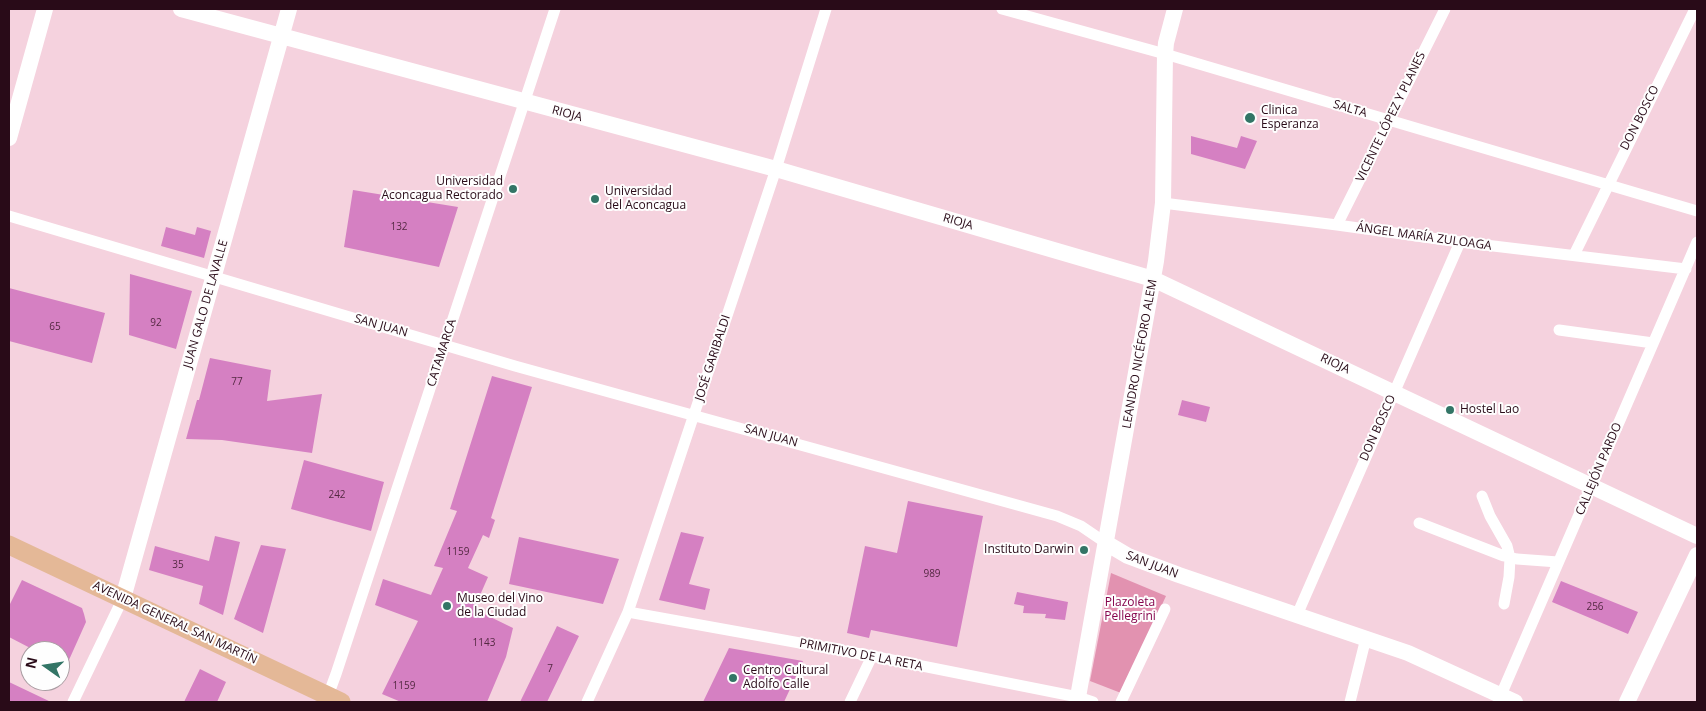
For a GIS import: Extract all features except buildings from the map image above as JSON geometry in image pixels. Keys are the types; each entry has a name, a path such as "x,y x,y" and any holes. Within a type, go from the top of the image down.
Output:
{"main road":[{"name":"AVENIDA GENERAL SAN MARTÍN","path":"9,545 123,598 332,700"}],"street":[{"path":"9,138 45,9"},
{"name":"RIOJA","path":"181,9 776,169 1154,279 1697,536"},
{"name":"JUAN GALO DE LAVALLE","path":"123,598 289,9"},
{"name":"CATAMARCA","path":"332,700 555,9"},
{"name":"JOSÉ GARIBALDI","path":"587,702 628,612 776,169 826,9"},
{"name":"SALTA","path":"1002,9 1165,54 1697,211"},
{"name":"LEANDRO NICÉFORO ALEM","path":"1086,699 1106,543 1154,279 1163,204 1165,54 1175,9"},
{"name":"VICENTE LÓPEZ Y PLANES","path":"1337,225 1445,9"},
{"name":"DON BOSCO","path":"1574,255 1695,9"},
{"name":"ÁNGEL MARÍA ZULOAGA","path":"1163,204 1686,269"},
{"name":"SAN JUAN","path":"9,216 445,345 1057,516 1081,526 1128,556 1408,653 1508,699"},
{"name":"DON BOSCO","path":"1297,614 1460,242"},
{"name":"CALLEJÓN PARDO","path":"1508,699 1558,562 1697,242"},
{"path":"1559,330 1653,343"},
{"path":"1482,496 1510,558 1504,604"},
{"path":"1419,523 1510,558 1558,562"},
{"path":"1628,702 1697,555"},
{"path":"74,702 123,598"},
{"path":"1121,702 1165,609"},
{"name":"PRIMITIVO DE LA RETA","path":"628,612 872,656 1086,699"},
{"path":"1350,702 1366,638"},
{"path":"850,702 872,656"}],"green space":[{"name":"Plazoleta Pellegrini","path":"1111,573 1166,596 1121,693 1090,681"}],"place":[{"name":"Clinica Esperanza","path":"1250,118"},
{"name":"Universidad Aconcagua Rectorado","path":"513,189"},
{"name":"Universidad del Aconcagua","path":"595,199"},
{"name":"Hostel Lao","path":"1450,410"},
{"name":"Instituto Darwin","path":"1084,550"},
{"name":"Museo del Vino de la Ciudad","path":"447,606"},
{"name":"Centro Cultural Adolfo Calle","path":"733,678"}]}
